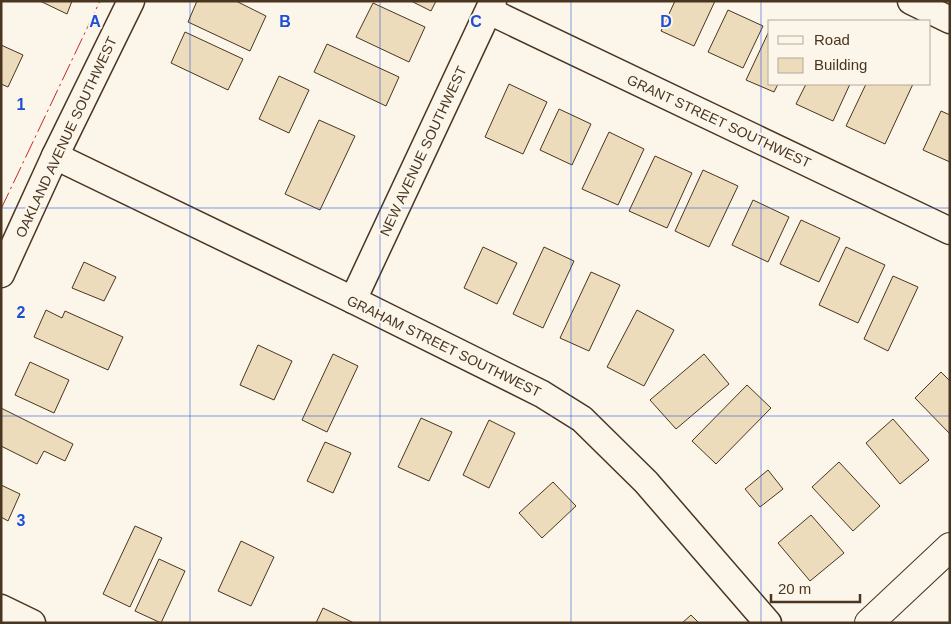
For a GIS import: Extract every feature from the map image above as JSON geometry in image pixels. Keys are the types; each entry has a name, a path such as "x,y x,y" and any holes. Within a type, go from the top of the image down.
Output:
{"main road":[{"path":"869,623 950,547"}],"street":[{"name":"OAKLAND AVENUE SOUTHWEST","path":"1,274 55,156 131,1"},
{"path":"911,1 950,20"},
{"name":"GRANT STREET SOUTHWEST","path":"491,6 950,231"},
{"name":"NEW AVENUE SOUTHWEST","path":"353,300 491,6"},
{"name":"GRAHAM STREET SOUTHWEST","path":"55,156 542,394 582,419 646,482 768,623"},
{"path":"1,608 32,623"}],"building":[{"path":"40,1 72,1 67,14"},
{"path":"197,1 236,1 266,16 250,51 188,22"},
{"path":"411,1 436,1 431,11"},
{"path":"675,1 715,1 694,46 661,31"},
{"path":"373,3 425,27 409,62 356,37"},
{"path":"728,10 763,26 743,68 708,52"},
{"path":"185,32 243,59 228,90 171,63"},
{"path":"768,33 768,85 778,85 774,92 746,80"},
{"path":"327,44 399,77 386,106 314,72"},
{"path":"1,45 23,55 8,87 1,84"},
{"path":"279,76 309,90 289,133 259,119"},
{"path":"509,84 547,102 523,154 485,137"},
{"path":"806,85 850,85 833,121 796,104"},
{"path":"866,85 913,85 885,144 846,126"},
{"path":"559,109 591,124 572,165 540,150"},
{"path":"941,111 950,115 950,162 923,150"},
{"path":"319,120 355,136 320,210 285,194"},
{"path":"609,132 644,149 618,205 582,189"},
{"path":"655,156 692,173 667,228 629,211"},
{"path":"703,170 738,186 709,247 675,231"},
{"path":"753,200 789,217 768,262 732,245"},
{"path":"801,220 840,238 819,282 780,264"},
{"path":"483,247 517,263 497,304 464,288"},
{"path":"544,247 574,261 543,328 513,314"},
{"path":"846,247 885,265 858,323 819,305"},
{"path":"84,262 116,277 104,301 72,288"},
{"path":"591,272 620,285 589,351 560,338"},
{"path":"893,276 918,287 888,351 864,339"},
{"path":"46,310 62,318 65,311 123,337 108,370 34,337"},
{"path":"637,310 674,330 644,386 607,367"},
{"path":"258,345 292,361 274,400 240,385"},
{"path":"333,354 358,366 327,432 302,420"},
{"path":"704,354 729,384 676,429 650,400"},
{"path":"30,362 69,380 54,413 15,395"},
{"path":"941,372 950,381 950,434 915,398"},
{"path":"747,385 771,408 716,464 692,441"},
{"path":"1,408 73,444 65,461 44,451 37,464 1,446"},
{"path":"421,418 452,432 429,481 398,467"},
{"path":"893,419 929,460 900,484 866,443"},
{"path":"489,420 515,433 489,488 463,475"},
{"path":"325,442 351,453 333,493 307,481"},
{"path":"839,462 880,506 853,531 812,487"},
{"path":"768,470 783,489 760,507 745,489"},
{"path":"553,482 576,506 542,538 519,513"},
{"path":"1,485 20,494 8,521 1,517"},
{"path":"811,515 844,553 810,581 778,543"},
{"path":"135,526 162,538 130,607 103,594"},
{"path":"241,541 274,557 251,606 218,591"},
{"path":"159,559 185,571 161,623 135,611"},
{"path":"323,608 354,623 316,623"},
{"path":"691,615 699,623 682,623"}],"power":[{"path":"1,209 100,1"}]}
